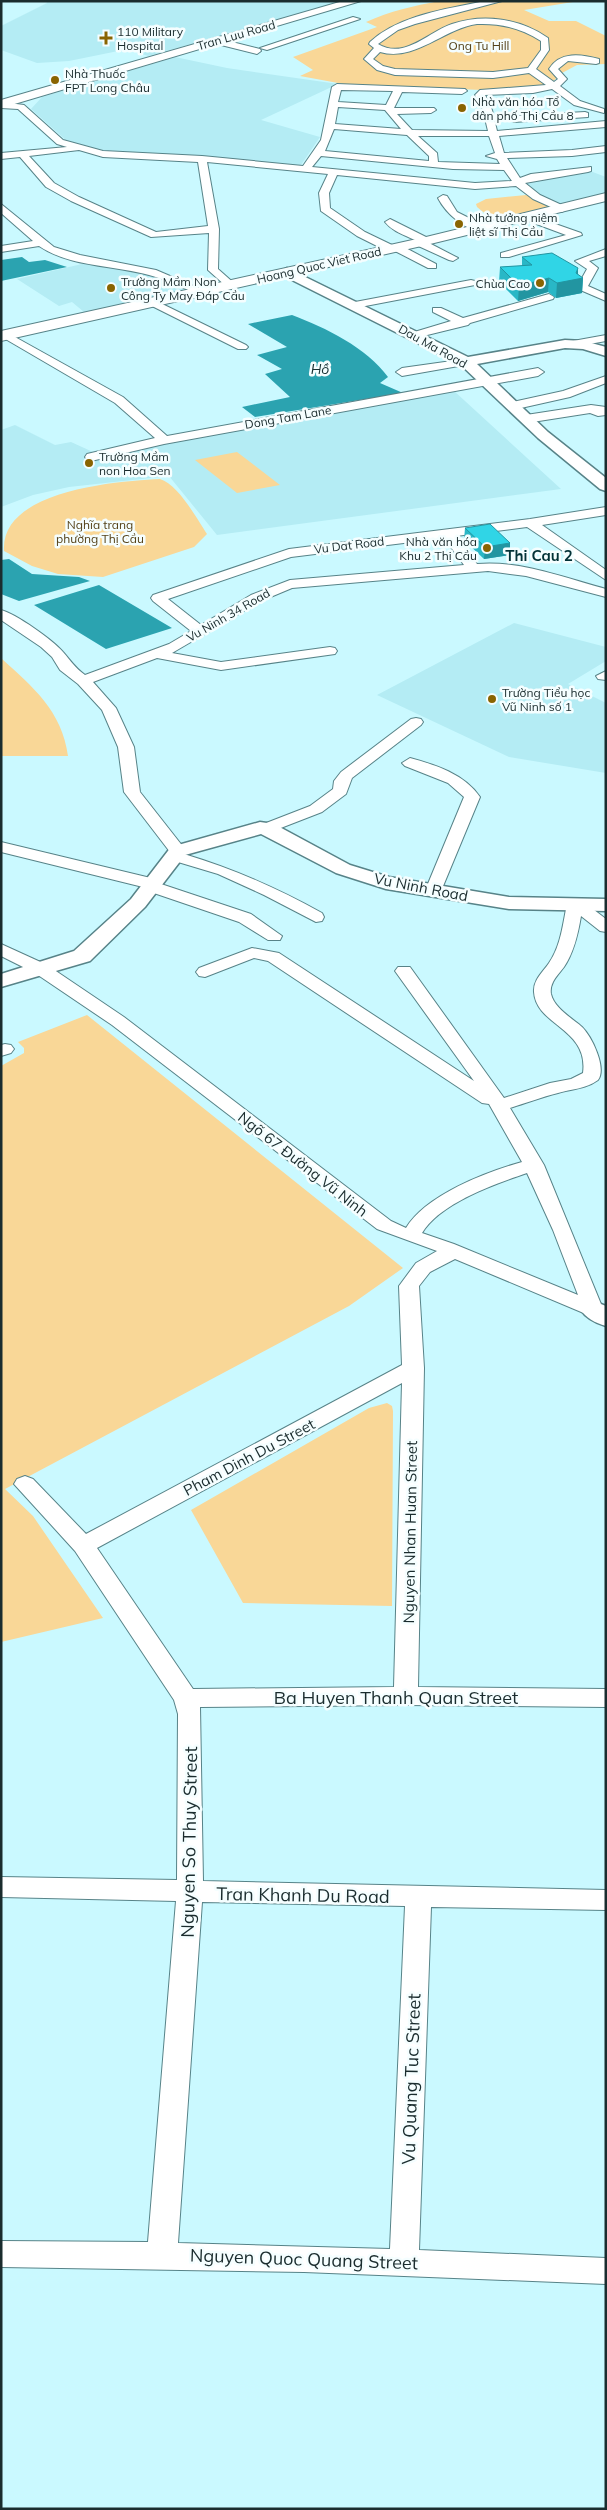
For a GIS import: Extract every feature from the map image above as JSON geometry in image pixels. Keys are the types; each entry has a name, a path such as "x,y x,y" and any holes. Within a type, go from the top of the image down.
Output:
{"main road":[{"name":"Tran Luu Road","path":"1,104 356,1"},
{"name":"Hoang Quoc Viet Road","path":"4,335 422,242 606,197"}],"street":[{"path":"498,1 433,15 382,37 374,44 379,48 392,52 407,50 453,26 480,21 496,22 526,30 545,40 546,50 531,70"},
{"path":"216,41 261,49 356,19"},
{"path":"273,24 310,32"},
{"path":"379,48 368,59 377,66 389,71 483,74 531,70 584,106 597,111 606,111"},
{"path":"562,209 533,196 517,183 494,142 494,120 491,103 480,95 483,92 534,90 554,86 563,79 553,69 556,64 579,56 596,62"},
{"path":"306,169 326,140 337,87 462,91"},
{"path":"391,106 399,88"},
{"path":"364,98 391,106 404,126 433,157"},
{"path":"1,104 21,108 60,142 103,154 202,160 475,186 517,183 530,176 592,171 578,162 553,132 536,119"},
{"path":"332,104 391,106 431,110"},
{"path":"494,120 536,119 596,113 606,118"},
{"path":"404,126 421,121"},
{"path":"331,122 404,126 494,142 534,142"},
{"path":"494,142 606,124"},
{"path":"326,140 458,144"},
{"path":"326,140 354,146"},
{"path":"1,156 82,148"},
{"path":"412,151 433,157 478,156 505,163 606,149"},
{"path":"317,153 433,157 505,163 606,160"},
{"path":"22,154 50,185 74,199 155,235 214,228"},
{"path":"202,160 214,228 213,270 231,285"},
{"path":"334,172 324,193 325,209 351,225 361,234 432,266"},
{"path":"444,198 448,209 453,214 481,228"},
{"path":"1,207 41,243 78,258 152,272 200,291"},
{"path":"505,255 577,235 527,217"},
{"path":"390,222 395,227 453,258"},
{"path":"1,249 41,243"},
{"path":"606,252 580,261 593,268 582,287 606,298"},
{"name":"Dau Ma Road","path":"287,272 466,362 526,419 606,486"},
{"path":"355,305 471,283"},
{"path":"415,335 464,323 523,303 549,297"},
{"path":"152,302 242,347"},
{"path":"437,310 464,323"},
{"path":"4,335 119,400 164,440"},
{"path":"402,372 554,345 573,344 606,338"},
{"path":"573,344 606,352"},
{"name":"Dong Tam Lane","path":"91,457 164,440 538,372"},
{"path":"512,406 566,394 606,379"},
{"path":"526,419 591,409 598,412 606,411"},
{"name":"Vu Dat Road","path":"199,630 158,598 288,553 530,523 606,511"},
{"path":"530,523 606,576"},
{"path":"447,533 473,568"},
{"name":"Vu Ninh 34 Road","path":"83,681 157,654 271,590 290,584 488,567 527,572 606,593"},
{"path":"1,614 46,644 58,655 65,667 83,681 109,708 126,747 132,792 176,854 224,871 270,892 316,917"},
{"path":"157,654 222,666 330,650"},
{"path":"1,981 82,956 138,904 176,854 252,830 267,828 316,809 340,790 346,775 416,722"},
{"path":"410,763 452,780 468,789 472,797 433,891"},
{"name":"Vu Ninh Road","path":"267,828 343,869 386,883 509,903 606,905"},
{"path":"1,847 152,885 245,918 274,936"},
{"path":"500,1105 557,1087 576,1084 592,1076 594,1061 591,1050 585,1041 547,1003 543,995 545,981 563,954 575,904 606,927"},
{"name":"Ngõ 67 Đường Vũ Ninh","path":"1,949 41,969 118,1021 374,1219 392,1229 458,1252 599,1314"},
{"path":"204,972 252,953 273,957 500,1105"},
{"path":"404,972 500,1105 534,1165 599,1314"},
{"path":"410,1236 415,1224 451,1200 504,1173 534,1165"},
{"name":"Nguyen Nhan Huan Street","path":"406,1696 413,1368 409,1286 413,1278 426,1265 446,1254 458,1252"},
{"name":"Pham Dinh Du Street","path":"83,1545 413,1368"},
{"name":"Nguyen So Thuy Street","path":"25,1484 83,1545 186,1698 191,1729 190,1893 162,2255"},
{"name":"Ba Huyen Thanh Quan Street","path":"186,1698 406,1696 606,1698"},
{"name":"Tran Khanh Du Road","path":"1,1888 606,1900"},
{"name":"Vu Quang Tuc Street","path":"404,2261 418,1896"},
{"name":"Nguyen Quoc Quang Street","path":"1,2254 162,2255 404,2261 606,2271"}],"shaded area":[{"name":"110 Military Hospital","path":"46,1 347,1 148,56 128,49 69,61 37,63 1,50 1,26 47,3"},
{"path":"175,57 227,68 338,84 261,120 320,137 301,165 105,152 68,142 31,109 42,97"},
{"path":"590,171 606,177 606,193 561,205 534,194 521,182"},
{"name":"Trường Mầm Non Công Ty May Đáp Cầu","path":"95,261 147,271 197,290 84,312 72,302 59,306 17,279"},
{"path":"453,390 561,489 217,535 169,476 69,487 33,495 1,507 1,430 15,425 55,445 71,442 93,452"},
{"name":"Trường Tiểu học Vũ Ninh số 1","path":"514,623 606,647 606,661 568,684 606,703 606,773 509,757 377,695"}],"green space":[{"name":"Ong Tu Hill","path":"439,1 579,1 524,10 549,21 576,21 606,36 606,64 577,65 562,73 550,84 530,88 483,90 349,85 300,76 313,70 293,57 377,27 366,22 375,18 402,9"},
{"path":"526,195 553,207 494,221 476,204 486,199"},
{"path":"237,452 280,485 237,493 195,460"},
{"name":"Nghĩa trang phường Thị Cầu","path":"160,479 167,482 180,495 207,534 194,547 103,577 58,574 32,566 4,551 8,530 21,514 41,502 66,492 92,486"},
{"path":"1,658 35,690 53,713 65,740 68,756 1,756"},
{"path":"87,1015 403,1268 349,1306 5,1489 33,1516 103,1618 1,1642 1,1066 24,1053 24,1048 18,1042"},
{"path":"387,1403 392,1406 393,1411 392,1606 243,1603 191,1510 369,1408"}],"water":[{"path":"22,257 29,262 45,260 67,267 1,281 1,260"},
{"name":"Hồ","path":"292,315 332,332 357,348 379,366 388,377 380,383 403,393 255,417 242,407 290,397 265,374 282,369 257,355 287,347 248,324"},
{"path":"9,559 32,574 79,577 90,581 19,601 1,594 1,560"},
{"path":"99,585 172,628 106,649 34,605"}],"building":[{"path":"552,253 578,268 576,273 583,278 557,283 549,278 519,286 500,267 532,265 522,257"},
{"path":"490,524 510,543 485,547 465,528"}],"place":[{"name":"110 Military Hospital","path":"106,38"},
{"name":"Nhà Thuốc FPT Long Châu","path":"55,80"},
{"name":"Nhà văn hóa Tổ dân phố Thị Cầu 8","path":"462,108"},
{"name":"Nhà tưởng niệm liệt sĩ Thị Cầu","path":"459,224"},
{"name":"Chùa Cao","path":"540,283"},
{"name":"Trường Mầm Non Công Ty May Đáp Cầu","path":"111,288"},
{"name":"Trường Mầm non Hoa Sen","path":"89,463"},
{"name":"Nhà văn hóa Khu 2 Thị Cầu","path":"487,548"},
{"name":"Trường Tiểu học Vũ Ninh số 1","path":"492,699"}],"district":[{"name":"Thi Cau 2","path":"539,555"}]}
